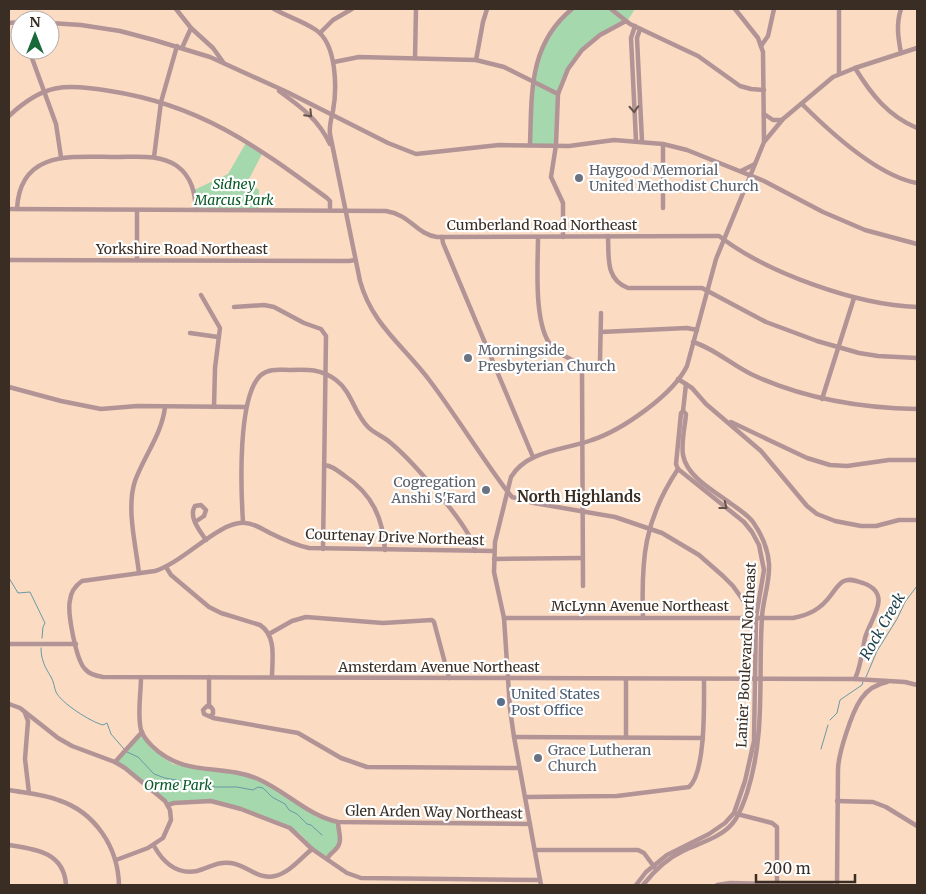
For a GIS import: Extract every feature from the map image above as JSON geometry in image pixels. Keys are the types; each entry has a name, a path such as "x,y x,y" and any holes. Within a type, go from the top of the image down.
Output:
{"street":[{"path":"176,9 191,28 213,48 220,59 226,64"},
{"path":"274,9 306,24 320,33 328,46 334,62 329,130 355,260 363,292 375,317 428,379 507,491 512,497 534,503 616,517 649,528 681,544 711,565 733,586 756,617"},
{"path":"320,33 333,20 352,9"},
{"path":"415,58 416,9"},
{"path":"476,60 487,9"},
{"path":"530,144 533,81 539,54 560,20 572,9"},
{"path":"611,9 634,26 698,56 740,86 764,90"},
{"path":"736,9 761,46 764,59 764,142"},
{"path":"761,46 768,36 774,9"},
{"path":"839,9 839,74"},
{"path":"901,9 898,20 898,33 901,53"},
{"path":"563,237 563,203 551,176 556,145 558,94 568,69 582,50 600,35 626,21"},
{"path":"60,24 81,25 120,32 177,46 210,57 388,143 416,154 500,145 580,145 614,140 636,140 663,144 687,150 750,175 856,227 917,244"},
{"path":"634,26 631,38 636,140"},
{"path":"182,48 191,28"},
{"path":"640,29 637,38 642,141"},
{"path":"209,45 213,52 210,57"},
{"path":"154,158 161,102 177,46"},
{"path":"168,805 204,801 230,805 290,828 312,849 327,859 352,875 369,880 438,883 541,883 514,737 504,618 496,584 494,559 494,551 507,491 514,472 524,462 533,457 582,443 607,433 632,419 655,402 678,379 687,366 723,240 764,142 783,119 839,74 917,48"},
{"path":"334,62 359,57 476,60 504,67 558,94"},
{"path":"33,60 56,124 61,158"},
{"path":"855,68 875,98 901,120 917,128"},
{"path":"272,86 310,115 326,137 334,153"},
{"path":"9,116 26,100 44,91 64,87 93,88 130,94 161,102 205,118 247,141 327,198 330,201 330,210"},
{"path":"633,87 639,87"},
{"path":"802,104 837,137 862,156 896,176 917,183"},
{"path":"764,114 773,120 783,119"},
{"path":"663,144 663,208"},
{"path":"17,209 19,190 28,174 43,163 61,158 154,158 172,163 186,174 194,190 196,210"},
{"path":"740,171 755,164"},
{"name":"Cumberland Road Northeast","path":"9,209 345,210 394,212 406,218 427,234 442,237 719,236 723,240 784,272 814,284 854,298 917,307"},
{"path":"137,210 137,260"},
{"path":"608,236 610,270 622,286 634,289 702,288 774,325 838,348 878,356 917,358"},
{"path":"442,237 533,457"},
{"path":"538,237 538,297 544,334 555,351 579,364 582,370 583,586"},
{"name":"Yorkshire Road Northeast","path":"9,260 355,260"},
{"path":"201,295 220,328 215,368 214,407"},
{"path":"822,399 854,298"},
{"path":"234,307 271,306 321,329 327,339 322,549"},
{"path":"600,361 601,313"},
{"path":"601,332 686,328 697,330"},
{"path":"190,333 218,337"},
{"path":"693,342 706,347 754,376 822,399 846,404 917,408"},
{"path":"9,644 76,644 69,605 72,592 77,584 87,579 139,573 166,567 206,540 232,525 243,522 241,480 246,407 253,386 259,376 266,372 293,370 321,371 345,389 367,426 394,445 449,506 473,541 475,551"},
{"path":"678,379 686,384 761,452 807,506 820,516 861,526 876,526 899,520 917,520"},
{"name":"Lanier Boulevard Northeast","path":"686,384 683,411 681,413 680,453 676,464 678,470 737,516 752,532 760,551 764,570 756,617 753,760"},
{"path":"9,387 91,408 110,409 138,406 246,407"},
{"path":"139,573 133,523 133,490 159,431 165,406"},
{"path":"719,415 733,424 800,455 823,463 847,466 888,460 917,460"},
{"name":"Lanier Boulevard Northeast","path":"636,885 679,848 719,828 736,814 753,760 760,729 762,618 769,577 764,542 752,521 742,511 692,473 680,453"},
{"path":"324,465 332,467 353,481 370,498 381,521 384,550"},
{"path":"643,618 643,564 649,528 661,497 678,470"},
{"path":"688,477 692,473"},
{"path":"737,516 742,511"},
{"path":"196,522 206,540"},
{"name":"Courtenay Drive Northeast","path":"243,522 252,524 296,545 322,549 494,551"},
{"path":"760,551 766,549"},
{"name":"Courtenay Drive Northeast","path":"494,559 582,558"},
{"path":"166,567 170,575 209,607 260,626 269,634 272,677"},
{"name":"McLynn Avenue Northeast","path":"504,618 792,618 806,615 820,607 840,584 846,580 853,580 870,586 877,594 878,607 866,635 862,662 855,679"},
{"path":"758,602 764,604"},
{"path":"269,634 292,621 306,617 383,624 432,620 449,678"},
{"path":"65,644 72,638 73,632"},
{"path":"65,644 78,653"},
{"name":"Amsterdam Avenue Northeast","path":"76,644 85,669 96,676 855,679 905,682 917,686"},
{"path":"115,762 142,732 140,722 141,677"},
{"path":"209,677 209,706 203,710 206,715 298,733 341,758 367,767 519,768"},
{"path":"626,679 626,737"},
{"path":"525,797 617,796 664,789 686,788 691,785 694,780 704,738 704,679"},
{"path":"864,680 868,691"},
{"path":"837,885 837,801 840,756 858,704 868,691 890,681"},
{"path":"9,704 17,706 58,738 72,746 115,762 161,796 168,805 171,816 170,826 163,838 154,846 116,860"},
{"path":"24,712 28,721 25,759 28,793"},
{"name":"Glen Arden Way Northeast","path":"142,732 155,749 176,763 191,768 232,772 255,778 276,788 316,815 338,822 530,824"},
{"path":"514,737 704,738"},
{"path":"9,790 60,800 83,813 104,834 116,860 119,885"},
{"path":"837,801 873,802 886,807 917,826"},
{"path":"736,814 772,823 777,827 777,884"},
{"path":"327,859 340,843 338,822"},
{"path":"9,846 39,850 51,856 62,870 66,885"},
{"path":"154,846 165,862 180,870 196,871 229,862 258,875 268,877 284,872 312,849"},
{"path":"535,850 638,850 644,853 654,868"},
{"name":"Lanier Boulevard Northeast","path":"643,885 654,868"},
{"path":"369,880 372,885"},
{"path":"717,885 730,882 832,885"}],"green space":[{"path":"574,9 635,9 626,23 604,32 585,47 569,66 557,96 555,145 531,145 535,64 544,43 565,16"},
{"name":"Sidney Marcus Park","path":"247,141 263,152 248,181 259,190 259,210 196,210 194,190 228,174"},
{"name":"Orme Park","path":"141,733 151,748 173,764 243,775 274,788 317,817 336,823 339,833 338,847 325,859 298,832 224,804 198,802 171,805 116,762"}],"waterway":[{"path":"9,578 18,593 30,592 45,623 42,638"},
{"name":"Rock Creek","path":"866,677 877,651 905,602 917,586"},
{"path":"41,648 44,663 59,696 77,712 91,720 103,725 107,723 111,734 124,749"},
{"name":"Rock Creek","path":"830,720 837,713 840,700 862,685 863,682"},
{"name":"Rock Creek","path":"821,749 828,725"},
{"path":"127,752 138,757 154,774 165,778 216,787 237,787 253,790 258,787 263,788 322,835"}],"place":[{"name":"Haygood Memorial United Methodist Church","path":"579,178"},
{"name":"Morningside Presbyterian Church","path":"468,358"},
{"name":"Cogregation Anshi S'Fard","path":"486,490"},
{"name":"United States Post Office","path":"501,702"},
{"name":"Grace Lutheran Church","path":"538,758"}],"district":[{"name":"North Highlands","path":"579,496"}]}
